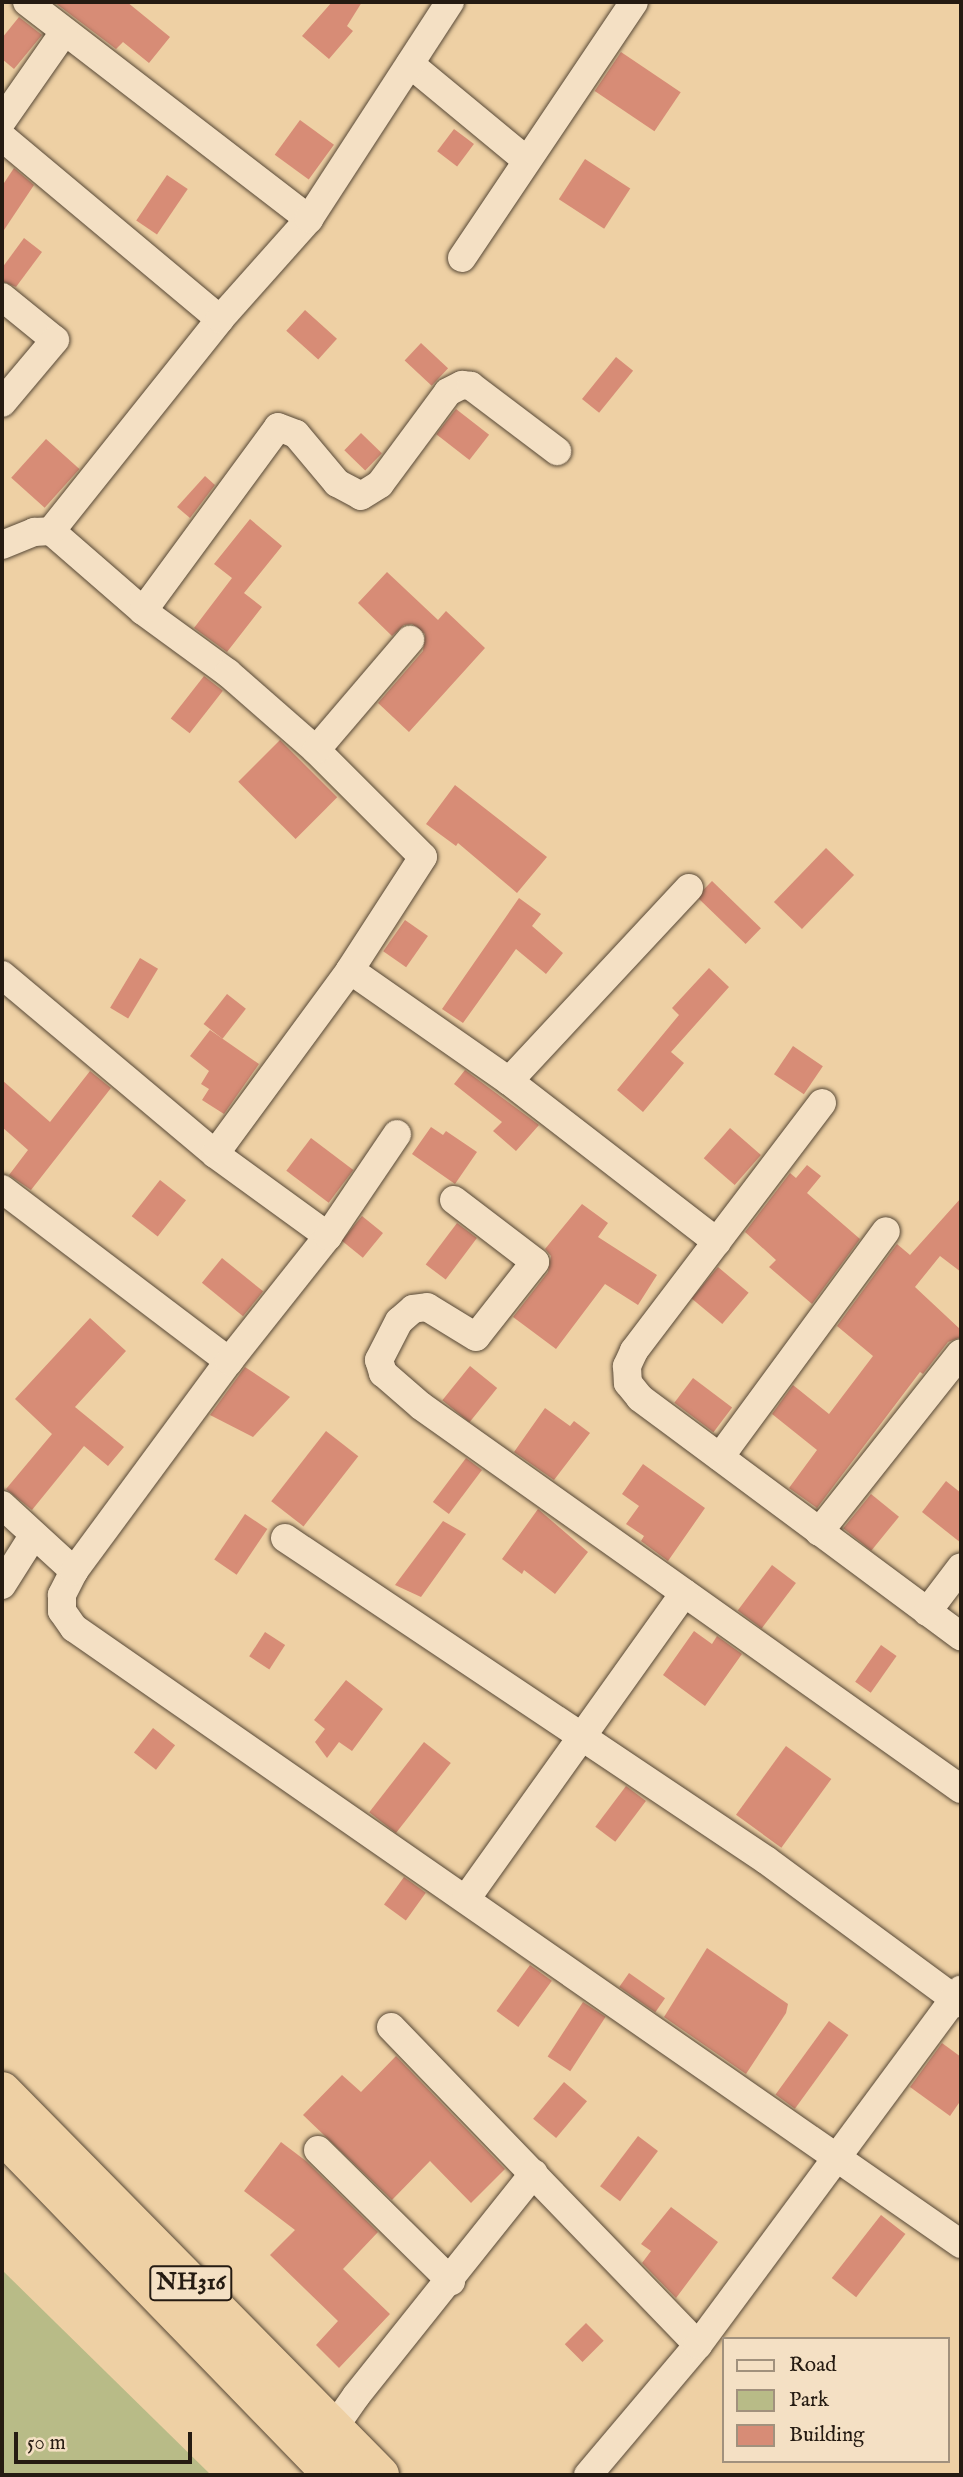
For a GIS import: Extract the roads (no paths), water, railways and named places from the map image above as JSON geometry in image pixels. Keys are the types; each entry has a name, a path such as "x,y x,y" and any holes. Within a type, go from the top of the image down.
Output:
{"highway":[{"name":"NH316","path":"2,2091 380,2475"},
{"name":"NH316","path":"2,2134 332,2475"}],"street":[{"path":"27,2 309,219"},
{"path":"462,258 634,2"},
{"path":"51,531 220,319 309,219 410,64 442,6"},
{"path":"2,121 64,32"},
{"path":"410,64 526,160"},
{"path":"2,137 220,319"},
{"path":"2,297 55,340 2,403"},
{"path":"143,611 278,427 296,434 337,483 361,496 380,484 448,391 462,384 471,386 557,451"},
{"path":"2,545 34,532 51,531 143,611 228,673 316,750 423,857 350,970 215,1154"},
{"path":"316,750 410,640"},
{"path":"509,1081 689,888"},
{"path":"350,970 509,1081 717,1242"},
{"path":"2,975 215,1154 328,1236"},
{"path":"822,1103 634,1351 627,1366 628,1383 640,1398 961,1636"},
{"path":"397,1134 328,1236 229,1361 74,1571 62,1595 62,1611 74,1628 961,2244"},
{"path":"2,1189 229,1361"},
{"path":"454,1200 535,1262 476,1337 427,1307 413,1309 399,1321 379,1360 383,1373 421,1406 961,1789"},
{"path":"720,1457 886,1231"},
{"path":"819,1532 961,1353"},
{"path":"2,1505 74,1571"},
{"path":"2,1585 33,1536"},
{"path":"285,1538 766,1860 959,1997 698,2345 588,2475"},
{"path":"927,1612 961,1567"},
{"path":"466,1899 684,1593"},
{"path":"391,2027 698,2345"},
{"path":"318,2150 451,2281"},
{"path":"333,2429 356,2396 451,2281 534,2173"}]}
